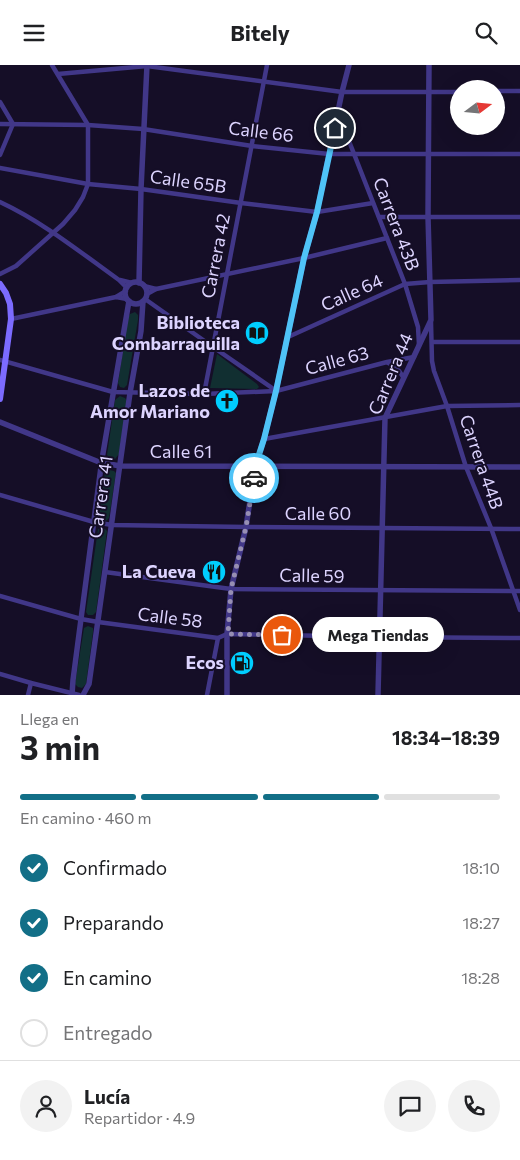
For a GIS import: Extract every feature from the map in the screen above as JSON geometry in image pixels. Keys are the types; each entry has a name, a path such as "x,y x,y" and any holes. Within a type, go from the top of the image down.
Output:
{"main road":[{"path":"0,284 10,304 11,319 3,360 0,399"}],"street":[{"path":"0,275 16,266 53,233 75,210 88,184 88,125 52,65"},
{"path":"58,74 147,65 342,92 450,92"},
{"path":"147,65 141,189 142,284 145,298 276,391"},
{"name":"Carrera 42","path":"204,394 268,65"},
{"path":"227,695 231,589 246,527 255,467 276,391 304,258 330,154 348,65"},
{"name":"Carrera 44","path":"378,695 385,418 431,320 428,217 429,65"},
{"path":"505,91 520,91"},
{"path":"0,102 13,124 0,155"},
{"name":"Carrera 43B","path":"338,113 405,284 418,327 418,347"},
{"name":"Calle 66","path":"0,124 88,125 143,129 252,146 330,154 520,154"},
{"name":"Calle 65B","path":"0,168 88,184 317,212 373,203"},
{"path":"0,202 18,210 119,280 126,290 128,300"},
{"path":"379,217 520,217"},
{"path":"116,297 128,300 134,304 140,303 156,289 304,258 387,238"},
{"path":"119,280 142,284 156,289"},
{"name":"Calle 64","path":"288,337 405,284 520,280"},
{"path":"11,319 116,297 132,283"},
{"name":"Carrera 41","path":"83,695 89,684 145,298"},
{"name":"Carrera 41","path":"72,694 77,642 102,463 128,300"},
{"name":"Carrera 44B","path":"431,320 434,371 448,406 466,467 491,528 520,610"},
{"path":"432,342 520,342"},
{"name":"Calle 63","path":"3,360 113,392 204,394 276,391 387,362 414,357"},
{"name":"Calle 63","path":"387,362 399,369 403,377"},
{"path":"264,439 448,406 520,405"},
{"name":"Calle 61","path":"0,422 102,463 120,467 520,467"},
{"name":"Calle 60","path":"0,495 94,522 112,525 520,529"},
{"name":"Calle 59","path":"105,572 231,589 520,591"},
{"name":"Calle 58","path":"0,596 81,619 218,638 228,634 520,639"},
{"path":"207,695 218,638"},
{"path":"0,674 79,695"},
{"path":"28,695 31,683"}],"green space":[{"path":"135,312 138,315 138,320 127,385 124,388 120,387 118,383 128,318 130,314"},
{"path":"217,354 259,387 257,389 210,388"},
{"path":"120,396 127,401 119,454 115,459 110,459 107,455 115,400"},
{"path":"109,470 116,473 109,518 106,521 101,520 99,517 105,471"},
{"path":"102,528 107,531 96,612 93,615 88,615 86,612 98,529"},
{"path":"88,626 93,628 93,632 86,684 82,688 75,684 84,628"}],"way so far":[{"path":"254,478 246,527 231,589 228,634 282,635"}],"place":[{"name":"Biblioteca Combarraquilla","path":"257,333"},
{"name":"Lazos de Amor Mariano","path":"227,401"},
{"name":"La Cueva","path":"214,572"},
{"name":"Mega Tiendas","path":"282,635"},
{"name":"Ecos","path":"242,663"}],"route":[{"path":"254,478 255,467 276,391 304,258 317,212 335,128"}]}
